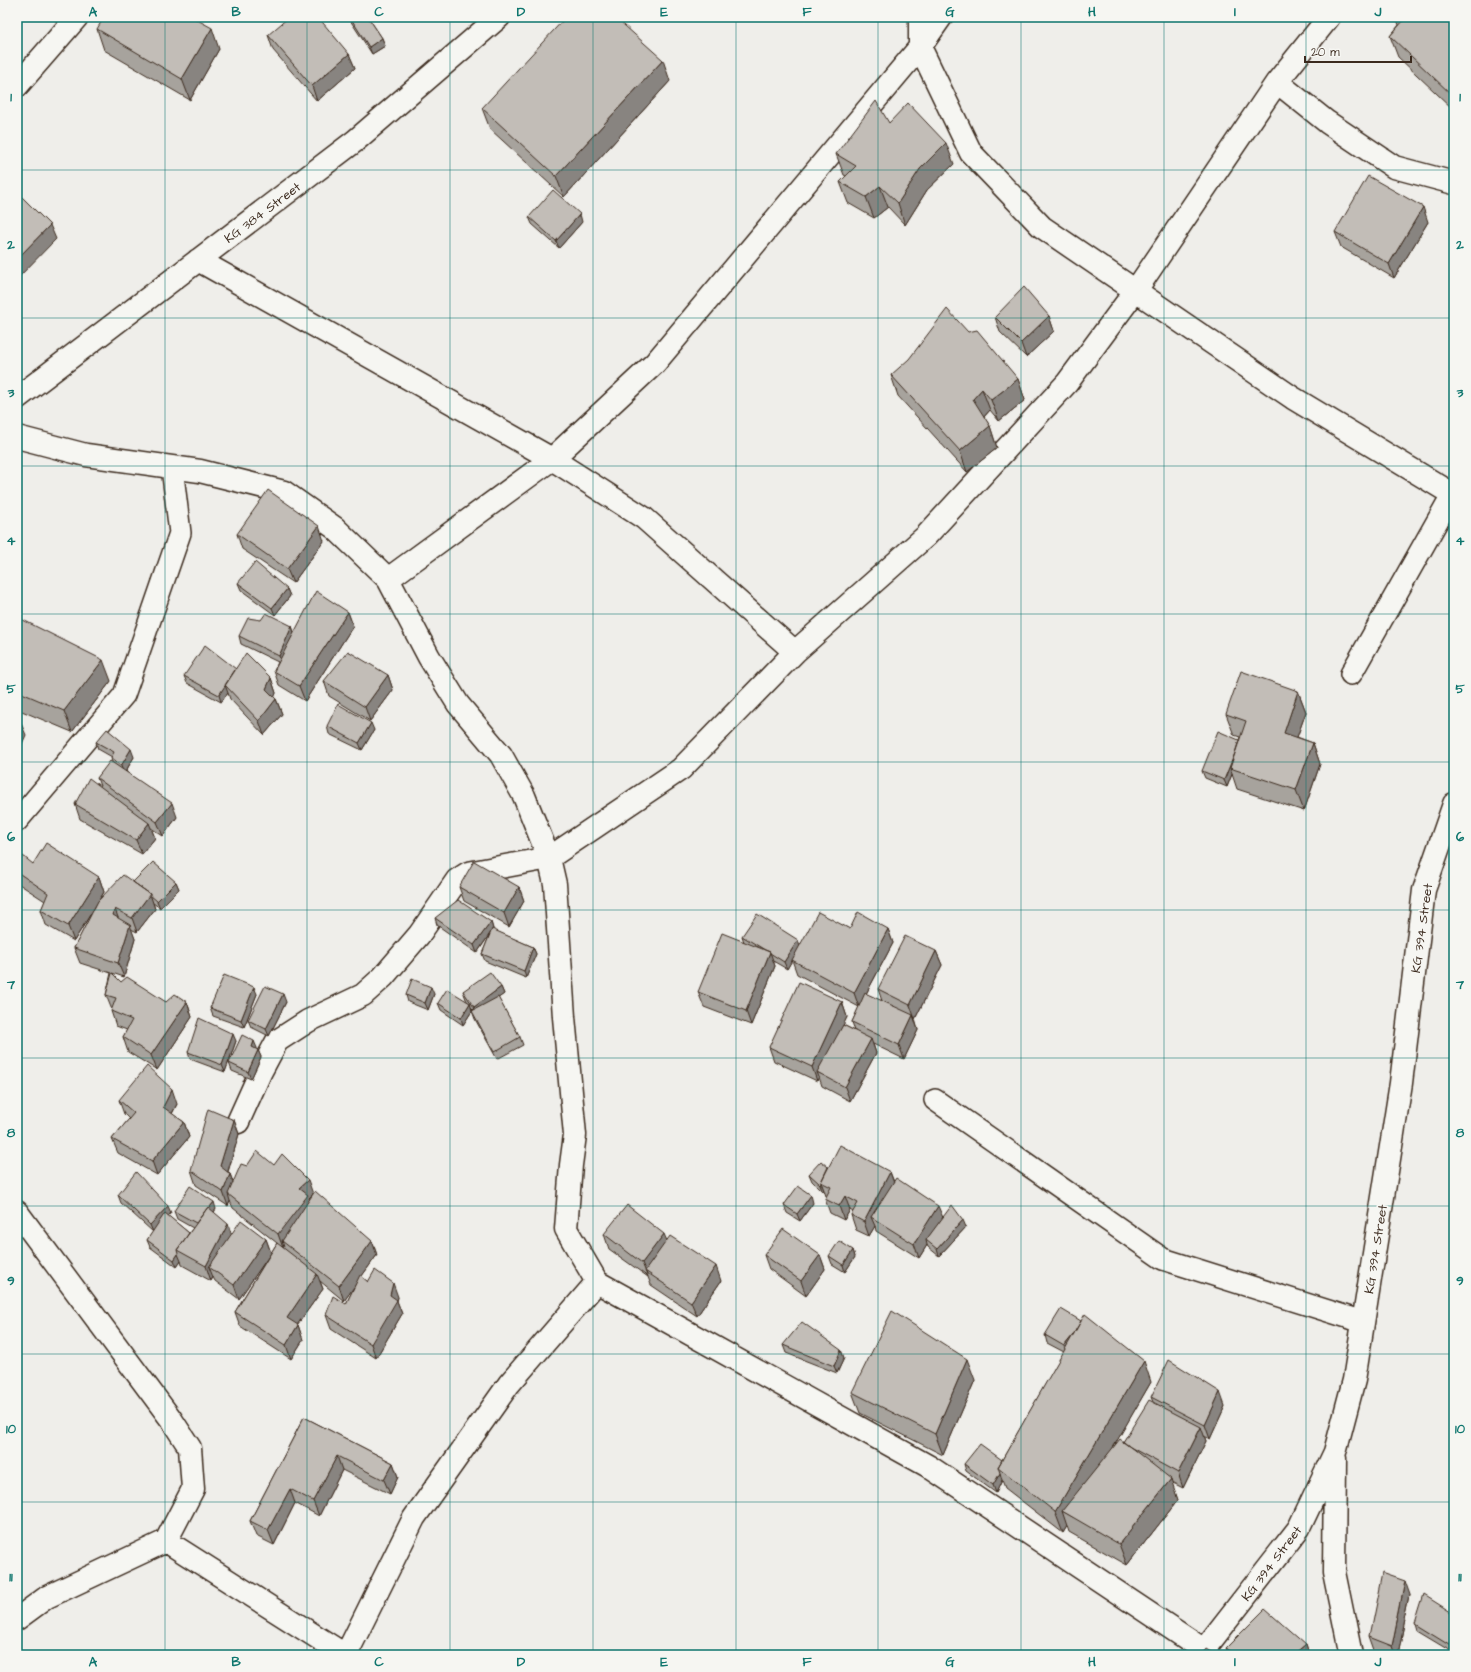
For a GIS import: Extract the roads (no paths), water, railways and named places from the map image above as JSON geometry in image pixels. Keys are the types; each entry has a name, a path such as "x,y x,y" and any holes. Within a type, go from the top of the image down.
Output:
{"street":[{"path":"17,86 77,17"},
{"name":"KG 384 Street","path":"17,398 355,141 499,17"},
{"path":"920,17 920,47 971,152 1042,226 1294,398 1453,494"},
{"path":"388,579 552,459 655,363 920,47 941,17"},
{"path":"238,1122 261,1071 277,1041 308,1021 362,995 384,977 419,935 457,880 468,873 549,858 681,769 795,652 926,536 1067,383 1136,290 1277,82 1329,17"},
{"path":"1277,82 1327,122 1394,167 1454,183"},
{"path":"198,260 552,459 644,518 795,652"},
{"path":"17,437 86,454 200,471 284,492 335,528 388,579 429,657 458,704 501,756 524,796 549,858 556,884 564,1017 576,1135 571,1164 566,1229 597,1282 928,1466 1202,1653"},
{"name":"KG 394 Street","path":"1202,1653 1299,1528 1335,1452 1354,1380 1402,1083 1424,890 1454,804"},
{"path":"17,1212 171,1419 190,1448 193,1489 166,1541 47,1597 17,1618"},
{"path":"166,1541 345,1655 414,1518 509,1384 597,1282"},
{"path":"1335,1452 1334,1572 1351,1655"}],"lane":[{"path":"17,821 124,695 180,533 172,467"},
{"path":"1351,674 1453,494"},
{"path":"935,1100 1163,1259 1363,1322"}]}
